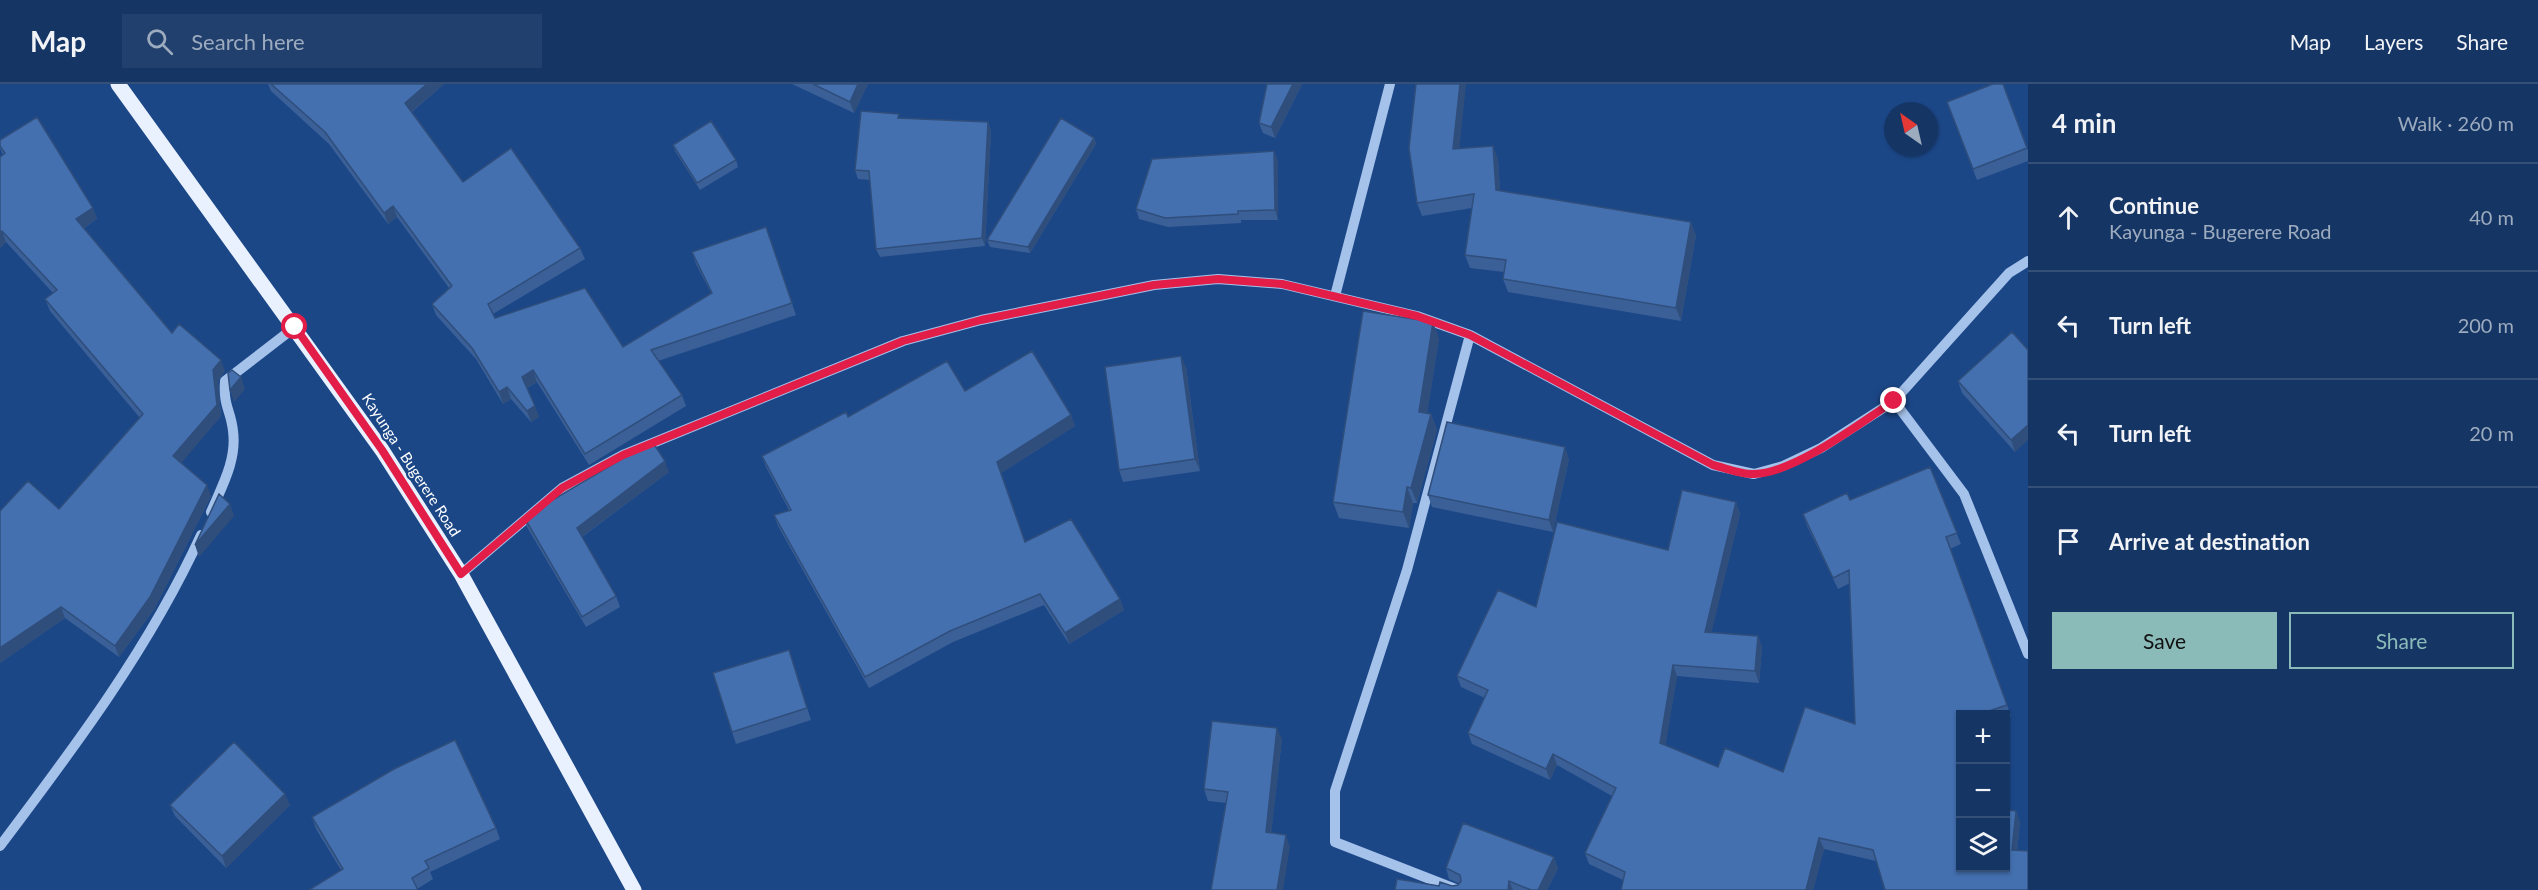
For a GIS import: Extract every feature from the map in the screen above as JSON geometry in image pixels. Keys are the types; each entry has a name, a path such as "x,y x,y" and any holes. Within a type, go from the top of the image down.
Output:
{"main road":[{"name":"Kayunga - Bugerere Road","path":"118,84 382,450 461,574 633,890"}],"street":[{"path":"1335,296 1390,84"},
{"path":"461,574 562,488 623,455 903,341 981,320 1154,285 1218,279 1282,284 1417,316 1470,335 1713,465 1754,474 1784,466 1821,448 1894,401 2009,273 2028,261"},
{"path":"0,846 88,729 184,573 232,462 233,430 224,401 225,381 295,327"},
{"path":"1458,890 1335,842 1335,791 1407,570 1470,335"},
{"path":"1894,401 1964,494 2028,654"}],"building":[{"path":"271,84 427,84 405,103 463,182 511,148 580,248 488,304 495,318 585,288 623,347 712,293 692,252 766,227 792,303 651,350 682,395 585,454 533,370 522,377 535,406 527,411 507,387 499,392 472,348 432,304 452,286 393,206 384,213 325,132"},
{"path":"813,84 858,84 850,102"},
{"path":"1267,84 1293,84 1271,127 1259,123"},
{"path":"1416,84 1460,84 1453,149 1493,146 1496,190 1691,222 1676,308 1503,279 1506,260 1465,255 1474,194 1417,203 1409,148"},
{"path":"1993,84 2003,84 2027,148 1973,169 1947,102"},
{"path":"861,111 899,114 898,118 988,122 982,238 876,249 869,171 855,170"},
{"path":"37,117 93,208 76,219 172,333 179,324 221,360 213,370 217,405 173,456 207,485 150,597 115,646 61,607 0,648 0,511 28,481 59,509 143,414 45,299 57,290 2,231 0,233 0,157 5,153 0,146 0,140"},
{"path":"1061,118 1094,138 1028,247 987,240"},
{"path":"711,121 736,160 697,183 673,145"},
{"path":"1274,151 1275,210 1165,218 1136,209 1152,159"},
{"path":"1363,311 1433,322 1419,412 1431,414 1411,488 1407,487 1403,512 1333,502"},
{"path":"2012,332 2028,350 2028,425 2011,440 1958,381"},
{"path":"1032,351 1071,415 997,462 1025,542 1071,519 1120,599 1065,633 1040,594 950,631 865,677 774,515 791,510 762,456 846,412 848,417 947,361 965,391"},
{"path":"1181,356 1195,459 1119,470 1105,367"},
{"path":"232,370 241,377 230,390 228,373"},
{"path":"1447,422 1565,447 1549,520 1428,495"},
{"path":"652,441 665,461 577,528 616,596 582,617 524,517"},
{"path":"1930,467 1957,533 1946,537 2007,705 1992,710 1956,710 1956,872 2010,872 2010,810 2016,811 2012,850 2028,851 2028,890 1885,890 1873,850 1819,838 1806,890 1621,890 1625,872 1585,853 1616,788 1553,754 1546,769 1468,733 1488,690 1457,676 1498,590 1536,607 1557,522 1668,550 1682,490 1736,502 1705,632 1758,636 1755,671 1673,665 1660,743 1718,767 1725,748 1783,772 1805,707 1855,724 1849,570 1833,578 1803,514 1847,493 1850,500"},
{"path":"219,494 230,504 195,545"},
{"path":"789,650 807,708 732,732 713,673"},
{"path":"1212,721 1277,728 1266,832 1286,835 1277,890 1211,890 1228,792 1204,789"},
{"path":"455,740 496,828 425,861 429,868 412,878 418,890 309,890 343,869 312,817 394,769"},
{"path":"234,742 285,794 222,856 170,805"},
{"path":"1463,823 1554,857 1538,890 1531,890 1509,881 1508,890 1395,890 1397,879 1439,886 1440,882 1452,886 1458,885 1461,881 1460,875 1446,868"}],"route":[{"path":"295,327 382,450 461,574 562,488 623,455 903,341 981,320 1154,285 1218,279 1282,284 1417,316 1470,335 1713,465 1754,474 1784,466 1821,448 1894,401"}]}
